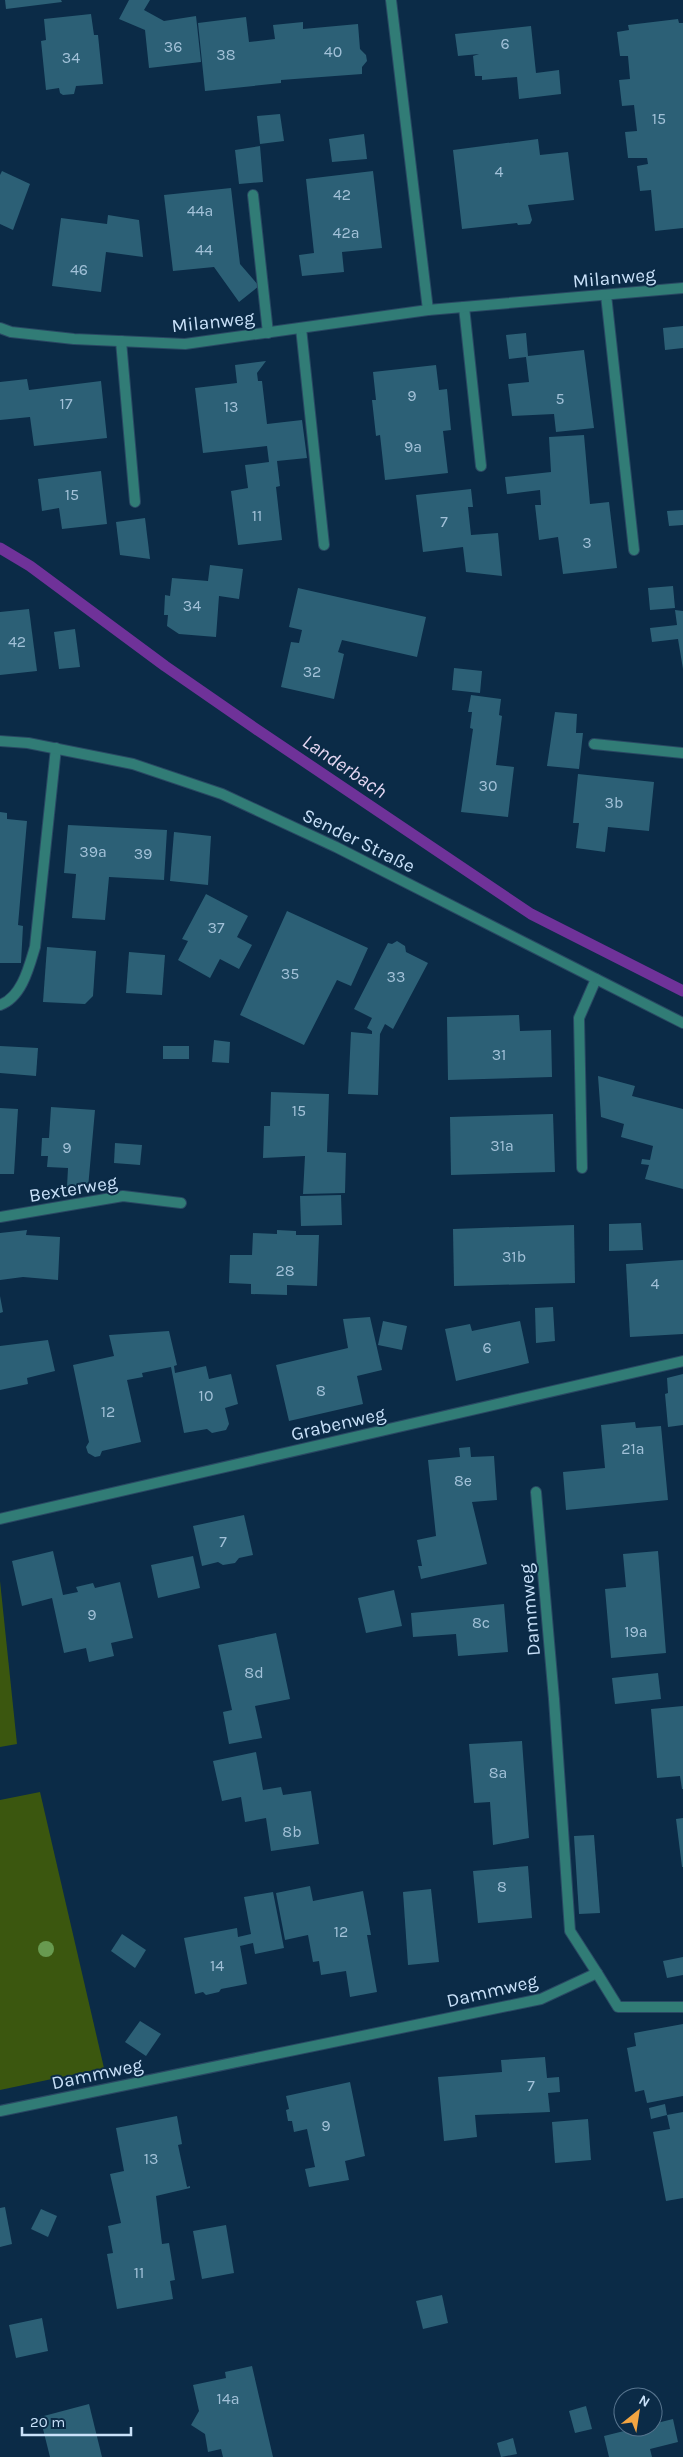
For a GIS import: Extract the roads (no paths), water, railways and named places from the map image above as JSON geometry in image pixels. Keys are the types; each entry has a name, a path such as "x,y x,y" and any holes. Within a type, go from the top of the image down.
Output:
{"street":[{"path":"391,0 428,310"},
{"path":"253,195 268,333"},
{"name":"Milanweg","path":"0,328 12,332 120,341 185,344 428,310 683,288"},
{"path":"606,295 634,550"},
{"path":"464,307 481,466"},
{"path":"301,328 324,545"},
{"path":"120,341 135,502"},
{"name":"Sender Straße","path":"0,742 28,743 133,764 222,794 336,847 683,1023"},
{"path":"594,744 683,753"},
{"path":"0,1005 8,1002 27,975 35,947 56,748"},
{"path":"582,1168 579,1018 596,979"},
{"name":"Bexterweg","path":"0,1217 123,1196 181,1203"},
{"name":"Grabenweg","path":"0,1519 683,1361"},
{"name":"Dammweg","path":"0,2111 541,1999 597,1972 570,1931 554,1699 536,1492"},
{"path":"597,1972 618,2008 683,2007"}],"waterway":[{"name":"Landerbach","path":"0,548 30,566 165,666 256,729 531,914 683,991"}]}
